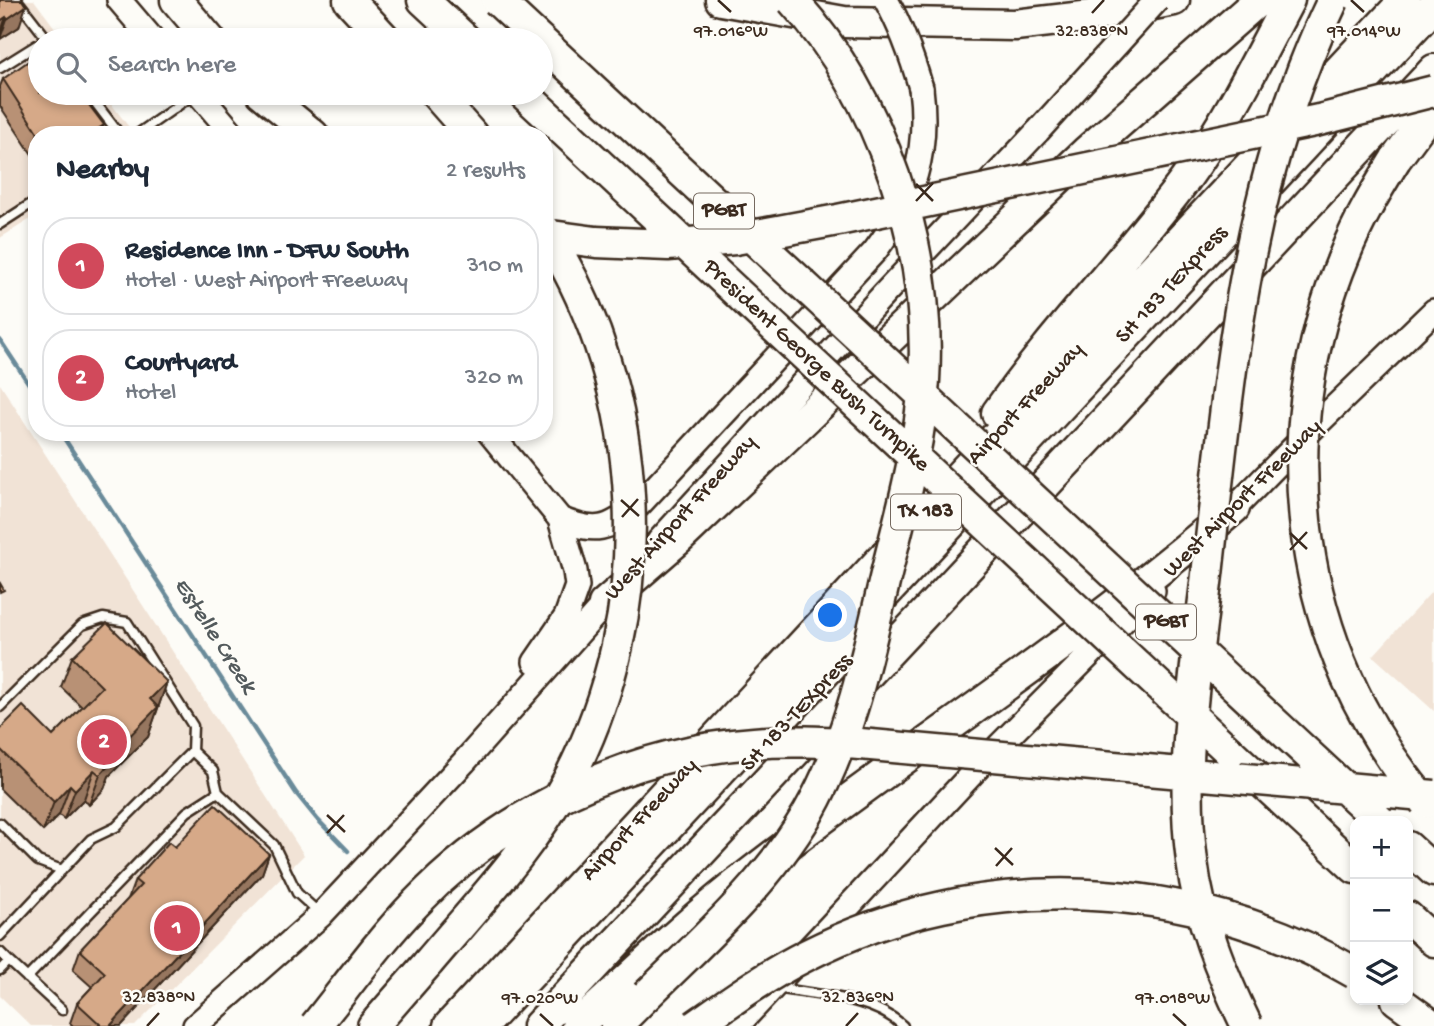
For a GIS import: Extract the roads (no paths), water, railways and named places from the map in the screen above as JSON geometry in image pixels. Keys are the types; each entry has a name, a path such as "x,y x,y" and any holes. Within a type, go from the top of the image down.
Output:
{"highway":[{"path":"176,0 200,28"},
{"path":"349,0 375,28"},
{"path":"423,0 453,28"},
{"name":"PGBT","path":"498,0 528,28"},
{"path":"721,0 844,23 1015,25 1092,16 1174,0"},
{"path":"616,1026 756,885 785,850 829,773 853,708 870,646 919,429 924,379 924,329 920,283 901,198 888,158 849,80 792,0"},
{"path":"604,604 679,539 750,468 1086,152 1259,0"},
{"path":"929,508 1030,367 1186,178 1241,92 1289,0"},
{"path":"1248,1026 1212,947 1192,863 1186,797 1189,737 1225,415 1246,269 1264,188 1292,97 1333,0"},
{"name":"Airport Freeway","path":"449,1026 1405,0"},
{"name":"SH 183 TEXpress","path":"482,1026 1434,6"},
{"name":"SH 183 TEXpress","path":"503,1026 1434,30"},
{"name":"PGBT","path":"553,51 1375,816"},
{"name":"TX 183","path":"538,1026 1434,69"},
{"path":"553,236 596,242 668,245 735,239 1319,120 1434,91"},
{"path":"277,105 302,126"},
{"path":"446,105 464,126"},
{"name":"President George Bush Turnpike","path":"536,105 1350,863"},
{"path":"1434,107 1395,160 1366,208 1345,254 1327,303 1308,386 1302,433 1302,488 1307,543 1328,635 1373,731 1410,785 1434,813"},
{"path":"373,1026 527,845 568,781 592,730 613,667 624,612 631,544 629,486 618,410 608,372 578,290 553,245"},
{"path":"577,1026 750,873 1094,620 1234,509"},
{"path":"315,1026 416,902 485,843 525,816 575,790 623,771 709,748 782,742 860,744 1434,796"},
{"path":"1413,852 1434,871"},
{"path":"695,1026 764,979 807,955 852,935 941,907 1030,895 1134,898 1211,913 1292,940 1350,970"},
{"path":"1413,922 1434,942"},
{"path":"1404,1005 1433,1026"}],"main road":[{"path":"119,0 143,28"},
{"path":"560,519 581,527 603,529 620,521 638,506 875,251 891,229 910,194 919,164 925,118 921,88 911,53 899,22 886,0"},
{"name":"West Airport Freeway","path":"195,1026 321,915 464,762 669,530 886,292 1157,0"},
{"path":"208,105 226,126"},
{"name":"West Airport Freeway","path":"737,1026 983,762 1311,429 1434,311"},
{"path":"464,762 557,633 573,602 577,586 560,519 496,441"}],"lane":[{"path":"17,0 36,28"},
{"path":"0,68 28,51"},
{"path":"97,105 113,126"},
{"path":"149,126 180,105"},
{"path":"0,224 28,206"},
{"path":"0,706 82,625 103,618 127,622 193,726 192,751 116,827 91,839 0,936"},
{"path":"192,751 212,771 218,792 274,845 297,893 321,915"},
{"path":"27,978 187,812 218,792"},
{"path":"0,823 38,861 62,870"},
{"path":"0,952 62,1010"},
{"path":"0,970 9,961"},
{"path":"774,987 877,1007 903,1026"}],"waterway":[{"name":"Estelle Creek","path":"0,340 28,382"},
{"name":"Estelle Creek","path":"66,441 296,793 348,851"}],"place":[{"name":"Courtyard","path":"104,742"},
{"name":"Residence Inn - DFW South","path":"177,928"}]}
